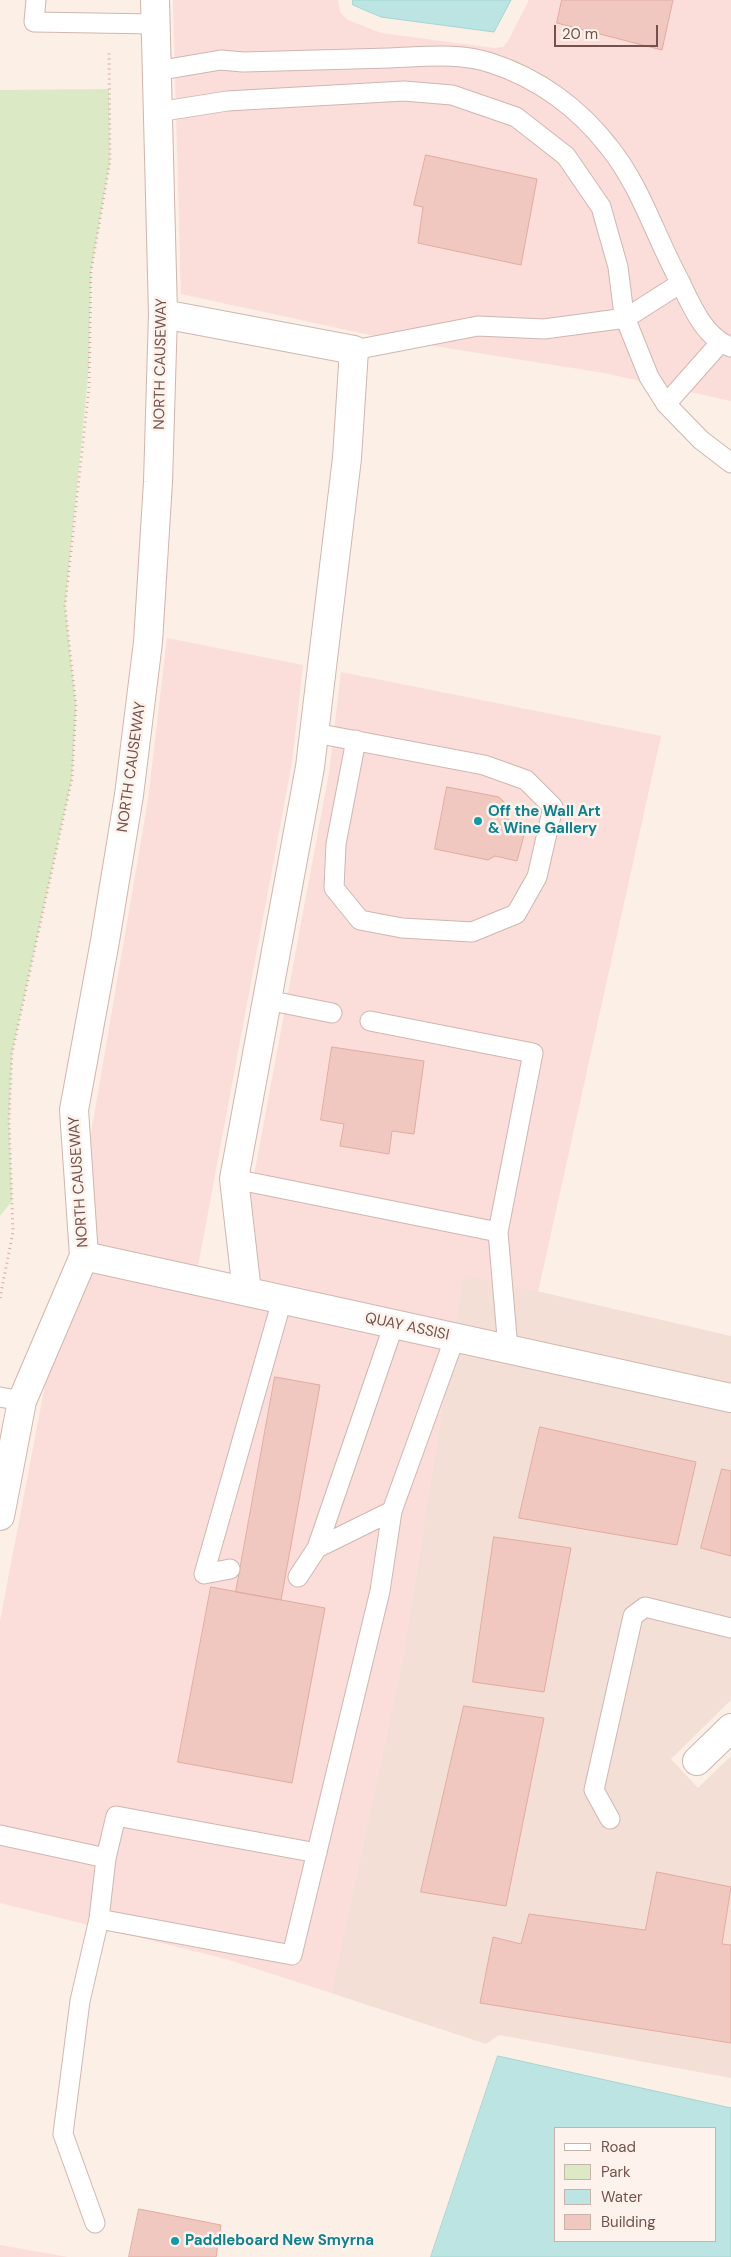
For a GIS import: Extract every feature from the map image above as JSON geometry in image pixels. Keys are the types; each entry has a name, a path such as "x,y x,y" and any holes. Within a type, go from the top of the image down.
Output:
{"street":[{"name":"NORTH CAUSEWAY","path":"0,1516 11,1399 84,1256 74,1110 129,795 148,642 158,482 163,314 155,12"},
{"path":"163,314 354,350 347,458 315,733 234,1179 247,1292"},
{"name":"QUAY ASSISI","path":"84,1256 731,1398"},
{"path":"697,1761 731,1728"}],"lane":[{"path":"36,0 34,22 108,22 155,12"},
{"path":"156,71 221,60 243,62 450,56 490,62 544,86 577,113 610,148 638,194 699,318 726,345 666,404"},
{"path":"158,112 227,101 404,91 452,95 516,117 566,156 601,207 618,267 626,318 649,377 666,404 701,440 731,464"},
{"path":"354,350 478,326 544,329 626,318 681,283"},
{"path":"315,733 356,740 484,765 526,780 553,806 538,877 516,914 472,932 402,928 360,920 334,888 336,844 356,740"},
{"path":"267,1000 332,1013"},
{"path":"370,1021 534,1053 498,1232 508,1349"},
{"path":"234,1179 498,1232"},
{"path":"230,1569 204,1574 282,1300"},
{"path":"298,1577 316,1548 394,1324"},
{"path":"99,1919 292,1955 380,1591 392,1511 455,1338"},
{"path":"316,1548 392,1511"},
{"path":"610,1819 594,1790 633,1616 645,1607 731,1628"},
{"path":"95,2223 64,2134 80,2001 99,1919 106,1858 116,1816 317,1852"},
{"path":"0,1835 106,1858"}],"path":[{"path":"0,1298 13,1232 9,1120 12,1053 72,778 76,706 65,606 89,387 90,271 110,161 108,22"}],"shaded area":[{"path":"173,0 338,0 340,12 348,20 381,33 494,48 503,47 508,41 529,0 731,0 731,401 604,373 384,338 181,294"},
{"path":"167,638 303,665 292,762 193,1293 230,1304 329,773 341,672 661,736 538,1292 463,1275 403,1658 331,1993 226,1959 0,1903 0,1621 74,1233 148,800"},
{"path":"463,1274 731,1336 731,1700 671,1759 698,1788 731,1756 731,2078 499,2035 486,2044 331,1993 403,1658"},
{"path":"0,2245 68,2257 0,2257"}],"green space":[{"path":"109,89 110,161 91,271 89,366 65,606 76,706 72,778 12,1053 9,1120 12,1201 0,1216 0,90"}],"water":[{"path":"353,0 511,0 494,32 381,17 353,5"},
{"path":"498,2056 731,2108 731,2257 431,2257"}],"building":[{"path":"562,0 673,0 662,50 557,23"},
{"path":"426,155 537,179 521,265 418,243 423,207 414,205"},
{"name":"Off the Wall Art & Wine Gallery","path":"447,787 499,797 507,805 504,818 527,824 517,861 495,856 488,860 435,849"},
{"path":"332,1047 424,1061 414,1134 392,1131 389,1154 340,1146 344,1124 321,1120"},
{"path":"275,1377 320,1385 281,1600 236,1592"},
{"path":"540,1427 696,1462 677,1545 519,1518"},
{"path":"722,1469 731,1471 731,1556 701,1548"},
{"path":"494,1537 571,1548 544,1692 473,1682"},
{"path":"211,1587 325,1608 292,1783 178,1762"},
{"path":"464,1706 544,1718 506,1906 421,1892"},
{"path":"657,1872 731,1887 722,1944 731,1945 731,2043 480,2003 493,1937 521,1944 529,1914 645,1930"},
{"name":"Paddleboard New Smyrna","path":"139,2209 221,2225 216,2257 129,2257"}],"place":[{"name":"Off the Wall Art & Wine Gallery","path":"478,821"},
{"name":"Paddleboard New Smyrna","path":"175,2241"}]}
